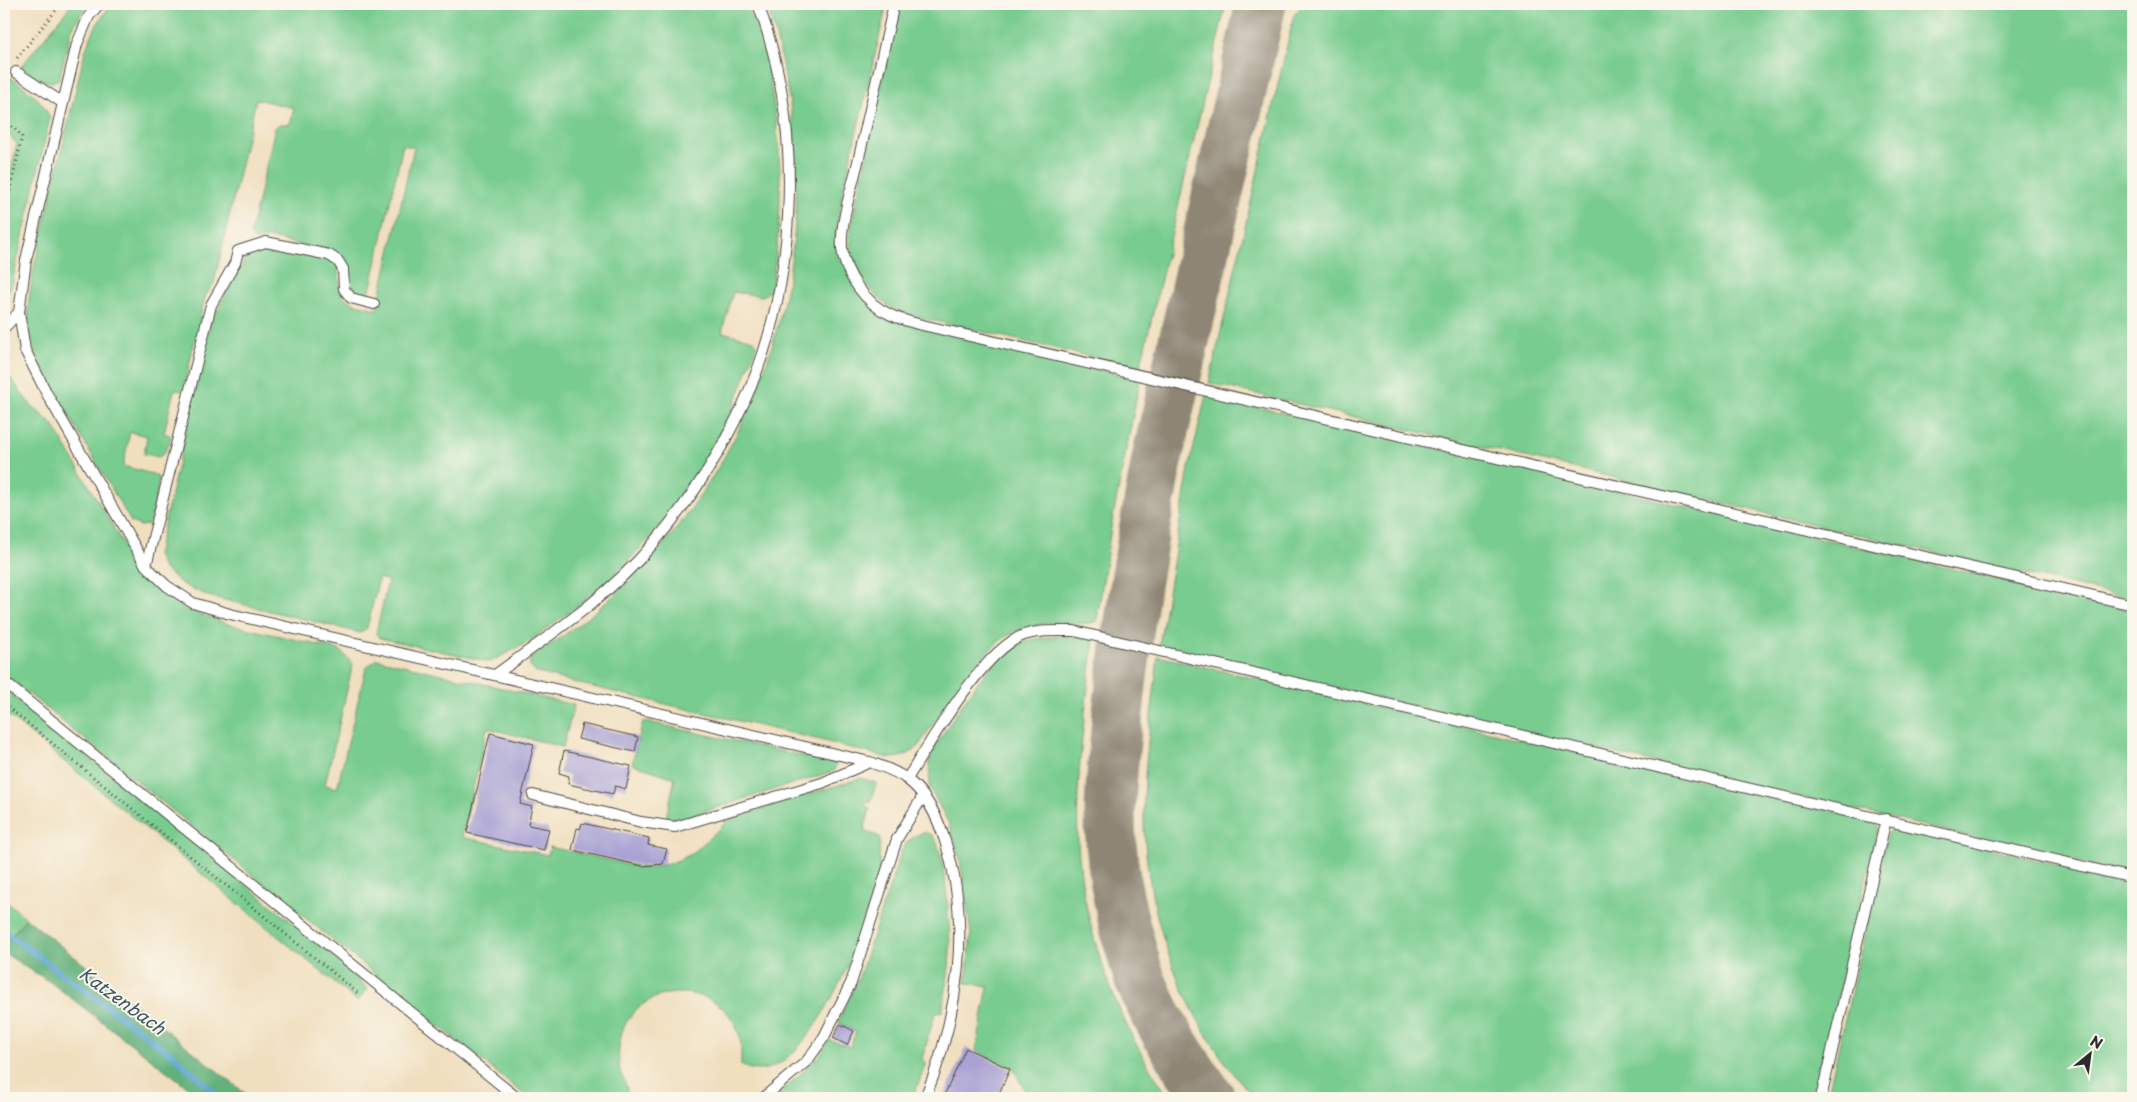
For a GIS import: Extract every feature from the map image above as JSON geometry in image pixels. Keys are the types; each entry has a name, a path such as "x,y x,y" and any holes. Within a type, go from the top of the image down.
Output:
{"lane":[{"path":"99,4 89,16 77,44 26,260 19,312 25,350 47,394 146,566 168,586 193,602 230,614 870,762 907,779 924,796 939,822 951,860 958,899 960,945 948,1032 925,1098"},
{"path":"494,675 583,611 620,579 651,546 687,502 710,468 736,420 755,376 777,298 786,251 789,208 786,125 766,26 758,4"},
{"path":"894,4 854,178 844,226 842,249 849,271 862,292 888,314 918,324 1127,373 2133,605"},
{"path":"16,72 63,103"},
{"path":"146,566 211,304 235,263 238,252 266,242 329,255 338,261 343,269 344,289 350,298 374,304"},
{"path":"4,328 19,312"},
{"path":"907,779 943,724 991,658 1007,644 1024,635 1046,631 1074,631 2133,878"},
{"path":"4,682 517,1098"},
{"path":"533,795 641,822 675,827 822,783 870,762"},
{"path":"764,1098 807,1061 824,1036 851,983 897,839 924,796"},
{"path":"1821,1098 1886,819"}],"path":[{"path":"15,60 61,4"},
{"path":"4,119 22,136 4,219"},
{"path":"4,704 359,994"}],"green space":[{"path":"72,4 87,4 72,29 59,79 52,82 38,80 20,68"},
{"path":"111,4 745,4 759,32 772,94 780,169 779,216 771,291 762,296 733,292 722,332 754,340 757,345 732,411 684,495 651,537 619,571 580,604 530,641 490,662 379,638 376,633 388,581 379,578 367,628 361,633 208,596 182,584 163,568 157,555 214,309 219,310 224,296 246,255 264,247 330,260 338,266 340,287 346,298 357,304 377,309 414,147 403,145 368,299 349,289 347,271 343,260 338,254 272,238 254,240 250,235 275,128 279,124 290,124 294,108 256,99 214,283 205,297 183,391 174,390 164,433 171,436 168,445 159,457 144,454 147,436 130,432 123,466 156,475 159,480 152,518 147,525 140,526 131,522 49,382 32,344 28,324 33,272 85,51 96,26"},
{"path":"766,4 887,4 842,194 836,235 838,255 887,315 1140,380 1111,527 1097,621 1085,624 1045,623 1022,629 1007,636 992,647 978,662 950,698 917,748 897,757 889,758 580,684 535,672 530,666 530,660 534,655 603,605 662,545 712,478 751,403 778,324 793,242 796,157 784,73"},
{"path":"899,4 1226,4 1140,368 910,315 889,306 881,300 873,293 861,276 853,256 849,236"},
{"path":"1303,4 2133,4 2133,599 1209,383 1294,15"},
{"path":"4,72 42,104 50,118 12,284 4,299 4,201 17,144 4,130"},
{"path":"10,377 29,403 53,425 129,554 152,585 185,609 228,624 340,650 353,664 325,785 337,788 366,668 377,659 574,705 563,747 487,728 462,837 548,855 550,847 644,868 669,864 692,854 731,818 861,778 876,783 871,802 867,800 865,806 870,808 864,831 880,837 877,883 861,933 847,967 829,1002 809,1034 787,1058 764,1069 741,1065 739,1035 729,1014 715,1002 698,995 680,993 662,995 645,1003 631,1015 622,1032 619,1046 619,1061 627,1098 528,1098 4,674 4,385"},
{"path":"1206,395 2133,611 2133,875 1159,646 1189,468"},
{"path":"1065,636 1094,640 1081,754 1078,811 1080,867 1091,927 1100,958 1123,1018 1137,1047 1170,1098 1029,1098 1013,1068 976,1051 988,986 966,983 971,933 960,859 949,824 930,788 929,761 935,746 960,707 981,678 1002,655 1012,648 1031,640"},
{"path":"1158,656 1872,820 1878,827 1815,1098 1255,1098 1211,1042 1193,1012 1178,979 1156,912 1145,842 1144,795 1147,749"},
{"path":"4,689 346,966 368,990 357,1001 4,712"},
{"path":"643,721 836,763 834,771 677,820 666,818 675,778 632,764"},
{"path":"1897,826 2133,883 2133,1098 1827,1098 1888,832"},
{"path":"922,833 933,836 941,857 946,892 950,953 942,1011 935,1014 922,1059 926,1063 913,1098 775,1098 820,1055 829,1040 850,1047 856,1032 838,1022 859,977 901,852 909,840"},
{"path":"4,900 26,918 4,944"},
{"path":"26,918 251,1098 199,1098 189,1088 50,982 4,953 6,943"}],"building":[{"path":"582,724 638,737 635,752 578,739"},
{"path":"490,733 534,744 520,804 532,807 528,825 549,829 544,850 467,833"},
{"path":"564,751 631,766 626,789 615,786 613,794 568,784 569,776 559,773"},
{"path":"582,823 649,838 648,845 667,849 663,864 643,866 572,850 577,828 580,829"},
{"path":"840,1024 854,1031 847,1045 833,1038"},
{"path":"966,1048 1010,1069 997,1098 943,1098"}],"waterway":[{"name":"Katzenbach","path":"4,931 174,1056 221,1098"}],"taxiway":[{"path":"1210,1098 1190,1071 1164,1028 1138,974 1122,916 1111,847 1110,812 1114,745 1122,677 1138,565 1158,454 1261,4"}]}
